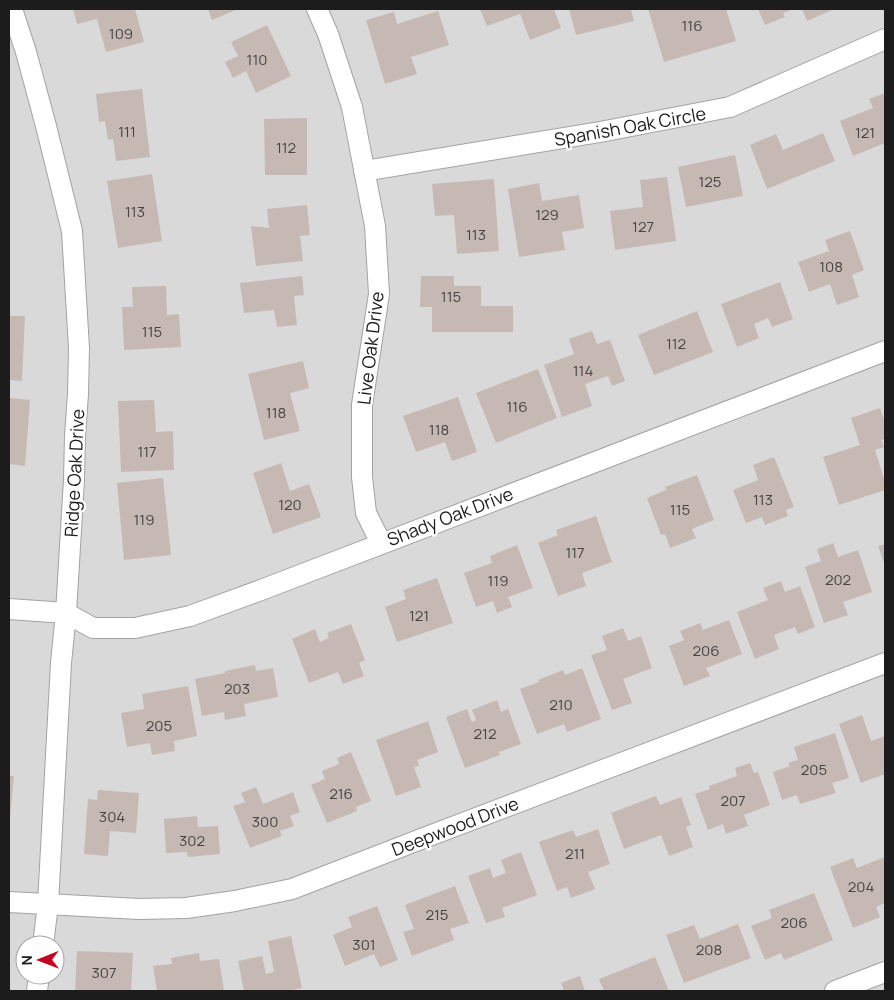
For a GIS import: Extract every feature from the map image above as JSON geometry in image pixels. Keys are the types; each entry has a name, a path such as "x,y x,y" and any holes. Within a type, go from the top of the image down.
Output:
{"street":[{"name":"Ridge Oak Drive","path":"12,9 26,52 72,231 79,348 66,612 48,904 44,935"},
{"name":"Live Oak Drive","path":"317,9 328,34 352,107 375,226 379,294 362,405 362,478 366,512 381,543"},
{"name":"Spanish Oak Circle","path":"364,172 600,132 730,107 885,39"},
{"name":"Shady Oak Drive","path":"9,609 66,612 93,628 135,628 190,616 885,351"},
{"name":"Deepwood Drive","path":"9,902 139,909 186,908 235,902 292,889 885,663"},
{"path":"835,991 885,972"}],"shaded area":[{"path":"9,9 885,9 885,991 9,991"}],"building":[{"path":"73,9 135,9 144,42 106,52 97,19 77,24"},
{"path":"208,9 238,9 212,20"},
{"path":"480,9 554,9 561,28 530,40 520,14 487,26"},
{"path":"569,9 631,9 634,21 576,35"},
{"path":"648,9 726,9 736,41 664,62"},
{"path":"758,9 793,9 783,13 785,17 765,25"},
{"path":"802,9 834,9 807,21"},
{"path":"438,11 449,45 411,57 417,74 385,84 366,20 394,12 397,24"},
{"path":"267,25 291,76 256,93 246,71 233,78 225,62 238,56 231,42"},
{"path":"142,89 150,157 116,161 113,139 108,140 105,121 99,122 96,94"},
{"path":"885,93 885,143 853,156 840,121 873,108 869,99"},
{"path":"307,118 307,175 265,175 264,119"},
{"path":"823,133 835,161 767,189 750,145 776,134 783,150"},
{"path":"735,155 743,196 686,207 678,167"},
{"path":"152,174 162,241 118,248 107,181"},
{"path":"667,177 676,241 615,250 610,211 643,207 640,180"},
{"path":"494,179 499,251 457,254 454,215 435,216 432,184"},
{"path":"539,183 542,201 579,195 584,228 562,232 565,250 519,257 508,189"},
{"path":"307,205 310,235 300,236 303,261 256,266 251,226 269,228 267,209"},
{"path":"850,231 864,270 852,275 859,297 837,305 830,284 809,292 798,262 829,251 825,240"},
{"path":"302,276 304,295 294,296 297,325 277,327 274,310 244,313 240,283"},
{"path":"421,276 454,276 454,286 481,286 481,306 513,306 513,332 432,332 432,307 420,307"},
{"path":"780,282 793,319 772,327 768,318 754,324 759,338 737,347 721,304"},
{"path":"166,286 167,315 179,314 181,347 124,350 122,307 133,307 132,287"},
{"path":"697,311 713,352 654,375 638,335"},
{"path":"9,316 25,316 22,381 9,380"},
{"path":"592,331 597,344 610,340 625,381 612,386 608,376 585,384 592,406 562,417 544,365 574,354 569,339"},
{"path":"303,361 309,388 290,393 300,431 264,440 248,374"},
{"path":"538,369 557,418 496,443 476,393"},
{"path":"458,397 477,452 452,461 445,442 416,452 403,416"},
{"path":"9,398 30,400 25,466 9,464"},
{"path":"154,400 156,432 173,431 174,470 121,472 118,401"},
{"path":"880,408 885,422 885,439 881,440 884,447 875,450 885,482 885,490 839,505 823,457 860,445 851,418"},
{"path":"774,457 794,507 786,510 788,516 765,525 762,517 746,523 733,490 758,480 753,465"},
{"path":"281,463 290,491 309,484 321,517 273,534 253,473"},
{"path":"697,475 714,520 692,529 696,538 670,548 665,534 661,535 647,498 666,490 665,487"},
{"path":"163,478 171,555 124,560 117,483"},
{"path":"596,516 612,562 582,573 586,586 558,596 538,543 558,535 556,530"},
{"path":"833,543 838,557 858,550 872,592 843,602 848,615 824,623 805,567 821,561 817,549"},
{"path":"885,544 885,565 878,546"},
{"path":"517,545 533,588 508,597 512,607 497,613 493,601 476,607 464,573 492,563 490,556"},
{"path":"437,578 453,623 397,642 385,607 406,599 403,590"},
{"path":"781,581 785,592 800,586 815,627 798,634 795,627 774,635 779,649 755,659 737,612 768,600 763,588"},
{"path":"729,620 742,654 706,668 710,676 684,686 669,646 684,640 680,631 700,623 703,630"},
{"path":"351,624 365,660 359,663 364,676 343,684 338,672 309,683 292,639 315,629 320,642 329,638 327,633"},
{"path":"623,628 628,641 641,636 652,668 623,679 632,703 612,710 591,655 607,650 602,636"},
{"path":"255,665 256,671 273,668 278,697 244,704 246,716 225,720 224,712 202,716 195,679"},
{"path":"582,668 601,719 567,732 564,724 537,734 520,689 563,670 565,675"},
{"path":"188,686 197,736 174,741 175,751 152,755 150,743 127,747 121,713 144,709 142,694"},
{"path":"497,700 501,712 508,709 521,744 499,752 500,755 465,768 446,717 467,709 472,722 476,720 472,710"},
{"path":"862,715 871,741 885,736 885,774 861,783 839,724"},
{"path":"428,721 438,752 417,760 419,766 414,767 421,787 396,796 376,740"},
{"path":"835,733 849,778 832,783 836,793 800,804 797,795 782,800 773,772 790,766 788,763 798,760 794,747"},
{"path":"351,752 371,801 356,807 357,811 327,823 311,785 325,779 322,771 339,764 337,758"},
{"path":"750,763 754,773 758,772 770,805 744,815 748,826 726,834 723,824 708,830 695,794 710,789 709,786 737,776 735,768"},
{"path":"9,776 14,776 10,819 9,819"},
{"path":"256,787 263,804 293,792 300,812 290,816 294,826 280,831 282,836 250,848 233,806 245,802 241,793"},
{"path":"98,790 139,793 136,833 110,831 108,856 84,854 88,799 97,800"},
{"path":"656,796 660,805 681,797 691,825 686,827 693,847 669,856 661,835 624,849 611,813"},
{"path":"197,816 198,827 218,826 220,854 188,857 187,852 166,853 164,819"},
{"path":"598,829 610,864 588,872 595,889 571,898 567,887 557,891 539,842 573,830 576,837"},
{"path":"521,852 537,895 502,908 505,917 486,923 468,876 490,868 493,878 506,873 501,860"},
{"path":"885,857 885,903 876,907 880,917 853,928 830,867 853,858 857,868"},
{"path":"455,886 469,923 450,929 454,940 412,956 403,932 414,929 405,905"},
{"path":"814,893 833,940 784,960 781,953 765,960 751,926 772,918 769,910"},
{"path":"377,906 398,960 380,967 374,954 345,966 333,935 352,927 348,917"},
{"path":"738,924 751,958 684,983 666,935 694,925 700,939"},
{"path":"291,936 302,988 288,991 244,991 238,961 262,956 266,974 274,972 268,941"},
{"path":"77,951 133,953 131,991 75,991"},
{"path":"199,953 200,961 219,959 224,991 157,991 153,966 172,964 171,958"},
{"path":"655,957 669,991 604,991 599,979"},
{"path":"580,976 585,991 564,991 561,983"}]}
